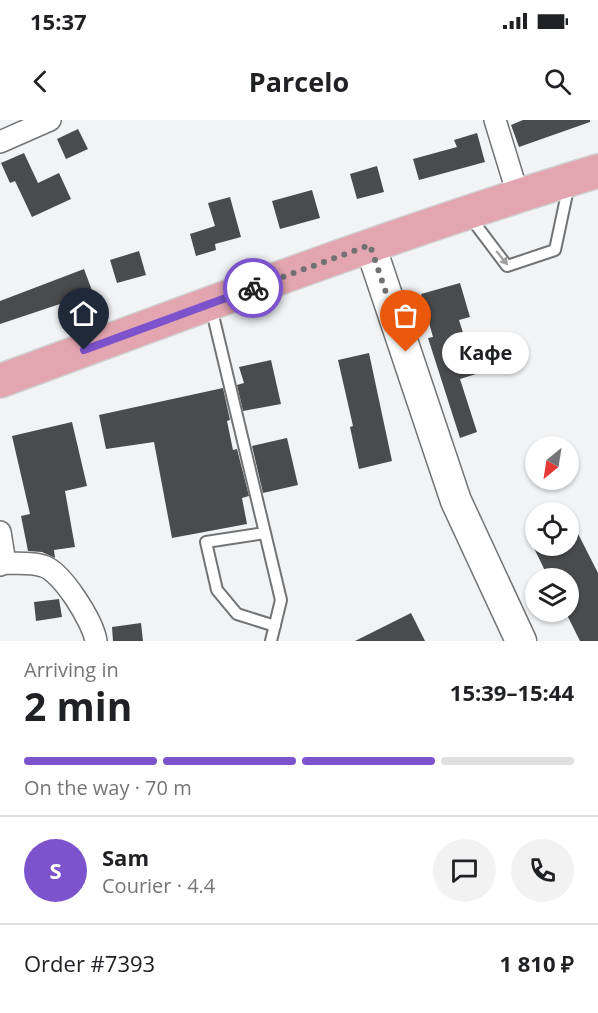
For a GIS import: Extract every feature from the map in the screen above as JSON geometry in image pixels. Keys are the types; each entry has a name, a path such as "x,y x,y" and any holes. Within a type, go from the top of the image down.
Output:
{"main road":[{"path":"0,381 370,245 584,175"},
{"path":"370,245 456,501 521,641"}],"street":[{"path":"0,142 50,120"},
{"path":"495,120 518,195"},
{"path":"0,532 2,564 45,566 70,590 94,630 96,641"}],"lane":[{"path":"467,212 507,266 555,250 584,175"},
{"path":"211,304 281,600 271,641"},
{"path":"265,532 206,542 217,590 237,614 275,626"}],"building":[{"path":"523,120 590,120 590,122 519,147 511,125"},
{"path":"78,129 88,149 66,159 57,139"},
{"path":"477,133 485,162 419,180 413,159 457,147 454,140"},
{"path":"24,153 38,183 59,173 71,199 32,217 15,181 10,183 1,163"},
{"path":"377,166 384,192 357,199 350,174"},
{"path":"312,190 320,218 280,229 272,201"},
{"path":"230,197 241,237 215,244 216,250 196,256 190,234 215,226 208,203"},
{"path":"139,251 146,275 117,283 110,260"},
{"path":"84,269 93,293 0,324 0,301"},
{"path":"460,283 470,317 459,320 476,374 460,379 477,432 460,438 428,338 433,337 421,294"},
{"path":"369,353 392,461 359,469 350,427 353,426 338,360"},
{"path":"271,360 281,404 243,411 237,385 244,383 239,367"},
{"path":"223,388 230,420 227,421 233,450 237,449 249,496 242,498 247,524 172,538 154,442 106,449 99,415"},
{"path":"72,422 87,486 65,491 75,547 54,550 55,558 42,552 28,551 21,516 30,514 12,436"},
{"path":"287,438 298,485 263,493 252,446"},
{"path":"579,536 598,573 598,641 580,641 570,622 579,622 579,568 544,568 538,556 579,556"},
{"path":"59,599 62,617 36,621 34,602"},
{"path":"411,613 425,641 355,641"},
{"path":"141,623 143,641 113,641 112,627"}],"way so far":[{"path":"253,288 370,245 406,352"}],"place":[{"name":"Кафе","path":"406,352"}],"route":[{"path":"84,350 253,288"}]}
